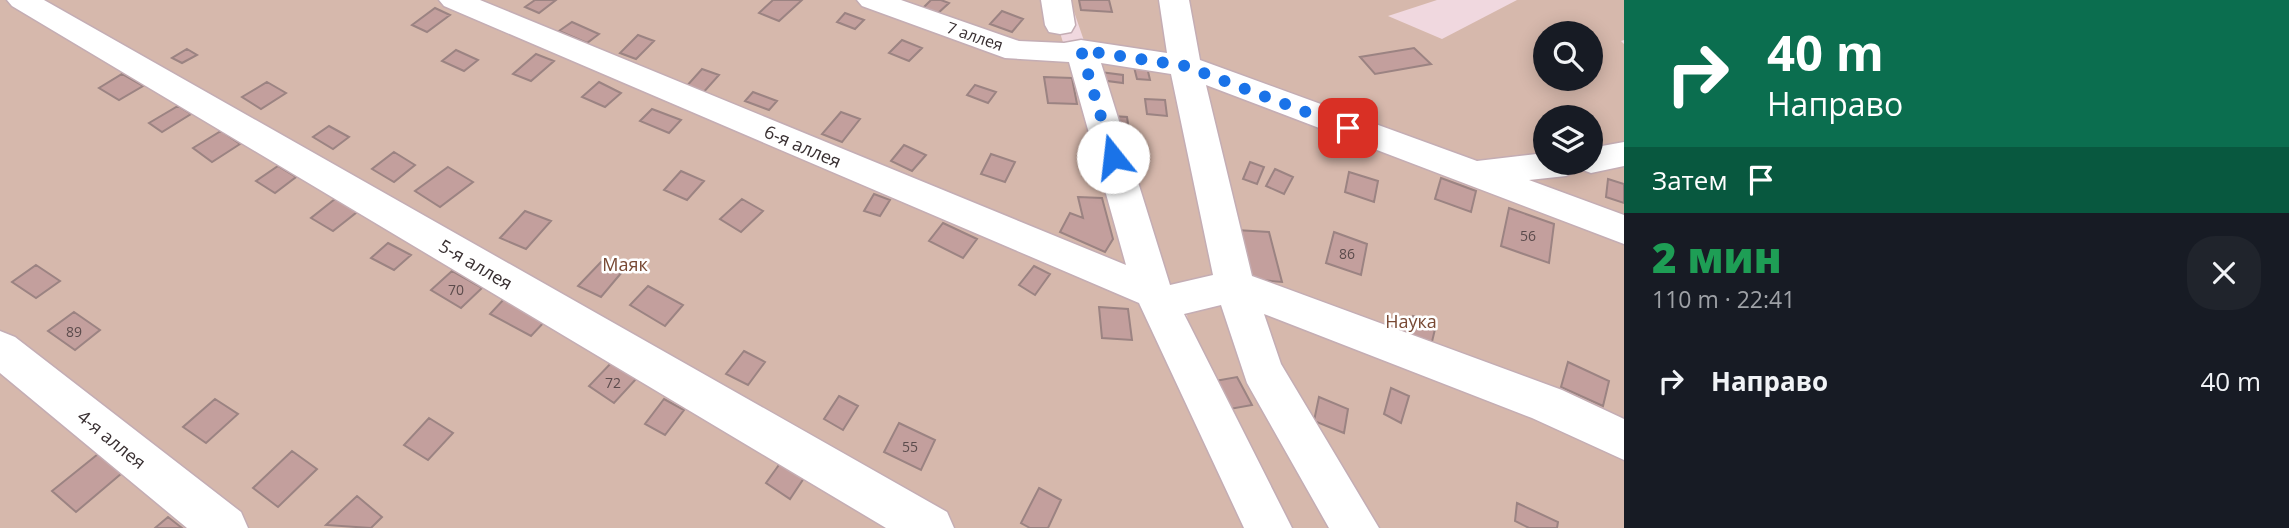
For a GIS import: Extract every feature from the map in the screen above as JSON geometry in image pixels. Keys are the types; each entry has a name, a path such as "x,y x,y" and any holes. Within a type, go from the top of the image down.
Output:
{"street":[{"name":"5-я аллея","path":"22,0 930,528"},
{"name":"6-я аллея","path":"454,0 1138,287 1158,299"},
{"name":"7 аллея","path":"872,0 1016,51 1064,53 1066,25 1185,66 1624,230"},
{"path":"1174,0 1185,66 1235,286 1262,370 1354,528"},
{"path":"1066,25 1158,299 1268,528"},
{"path":"1603,158 1624,154"},
{"path":"1471,175 1533,167"},
{"path":"1158,299 1173,300 1235,286 1548,404 1624,440"},
{"name":"4-я аллея","path":"0,349 224,528"}],"green space":[{"name":"Маяк","path":"0,0 1050,0 1138,287 1250,528 0,528"},
{"name":"Наука","path":"1070,0 1437,0 1388,16 1442,39 1517,0 1624,0 1624,40 1621,41 1624,44 1624,528 1282,528 1191,345 1187,315 1173,300"}],"building":[{"path":"535,0 556,0 539,13 525,7"},
{"path":"773,0 802,0 779,21 759,13"},
{"path":"931,0 949,3 937,14 923,8"},
{"path":"1079,0 1109,0 1112,12 1081,10"},
{"path":"435,8 450,15 427,32 412,25"},
{"path":"1002,11 1023,19 1012,32 990,24"},
{"path":"845,13 864,20 855,29 837,22"},
{"path":"572,22 599,34 587,43 559,31"},
{"path":"638,35 654,41 636,59 620,53"},
{"path":"902,40 922,48 909,61 889,53"},
{"path":"1414,48 1431,64 1375,74 1360,57"},
{"path":"187,49 197,55 182,63 172,58"},
{"path":"456,50 478,60 464,71 442,61"},
{"path":"536,54 554,61 531,81 513,74"},
{"path":"1134,67 1147,67 1150,80 1137,79"},
{"path":"702,69 719,75 701,95 684,89"},
{"path":"1100,72 1123,75 1123,83 1100,80"},
{"path":"122,74 143,86 119,100 99,88"},
{"path":"1044,77 1072,78 1077,104 1048,103"},
{"path":"267,82 286,93 261,109 242,97"},
{"path":"599,82 621,93 605,107 582,97"},
{"path":"975,85 996,92 988,103 967,95"},
{"path":"753,92 777,101 769,110 745,101"},
{"path":"1145,99 1165,100 1167,116 1147,114"},
{"path":"178,106 191,114 162,132 149,123"},
{"path":"652,109 681,120 669,133 640,121"},
{"path":"841,112 860,119 842,142 822,134"},
{"path":"1113,116 1127,117 1130,137 1116,136"},
{"path":"329,126 349,137 333,149 313,137"},
{"path":"221,131 240,144 212,162 193,148"},
{"path":"904,145 926,155 912,171 891,161"},
{"path":"394,152 415,165 394,182 372,169"},
{"path":"991,154 1015,162 1005,182 981,174"},
{"path":"1250,162 1264,167 1257,184 1243,179"},
{"path":"278,166 296,177 275,193 256,181"},
{"path":"448,167 473,182 440,207 415,191"},
{"path":"1275,169 1293,177 1284,194 1266,186"},
{"path":"681,171 704,181 687,200 664,190"},
{"path":"1349,172 1378,181 1374,202 1345,192"},
{"path":"1441,178 1476,191 1471,212 1435,199"},
{"path":"1608,179 1624,184 1624,203 1606,197"},
{"path":"874,194 890,200 880,216 864,211"},
{"path":"1078,197 1102,198 1113,239 1105,252 1060,232 1070,213 1083,218"},
{"path":"335,199 357,212 333,231 311,218"},
{"path":"742,199 763,211 741,232 720,219"},
{"path":"1509,208 1554,224 1549,263 1501,246"},
{"path":"525,211 551,221 526,249 500,238"},
{"path":"943,223 977,239 963,258 929,241"},
{"path":"1236,230 1269,232 1282,282 1249,279"},
{"path":"1334,232 1367,244 1361,275 1326,263"},
{"path":"388,243 411,255 394,270 371,258"},
{"path":"601,262 622,272 601,297 578,286"},
{"path":"36,265 60,281 36,298 12,282"},
{"path":"1034,266 1050,274 1035,295 1019,285"},
{"path":"452,271 482,288 461,308 431,290"},
{"path":"648,286 683,305 665,326 630,305"},
{"path":"505,298 546,320 531,336 490,314"},
{"path":"1099,307 1128,309 1132,340 1102,338"},
{"path":"74,312 100,330 75,350 48,331"},
{"path":"1413,316 1436,325 1430,350 1406,340"},
{"path":"744,351 765,362 748,385 726,374"},
{"path":"612,362 637,378 614,403 589,386"},
{"path":"1568,362 1609,381 1603,406 1561,387"},
{"path":"1237,377 1252,405 1230,409 1215,381"},
{"path":"1391,388 1409,396 1401,423 1384,414"},
{"path":"839,396 858,406 843,430 824,419"},
{"path":"1319,397 1348,409 1344,433 1314,421"},
{"path":"215,399 238,414 206,443 183,427"},
{"path":"664,399 684,410 665,435 645,424"},
{"path":"429,418 453,433 428,460 404,445"},
{"path":"899,423 935,440 921,470 884,452"},
{"path":"292,451 317,469 278,507 253,488"},
{"path":"98,454 122,473 76,512 52,491"},
{"path":"786,455 810,469 790,499 766,483"},
{"path":"1039,488 1061,500 1048,528 1030,528 1021,523"},
{"path":"357,496 382,517 371,528 326,525"},
{"path":"1517,503 1558,522 1557,528 1529,528 1515,521"},
{"path":"168,517 182,528 155,528"}],"route":[{"path":"1113,157 1081,50 1185,66 1348,128"}]}
